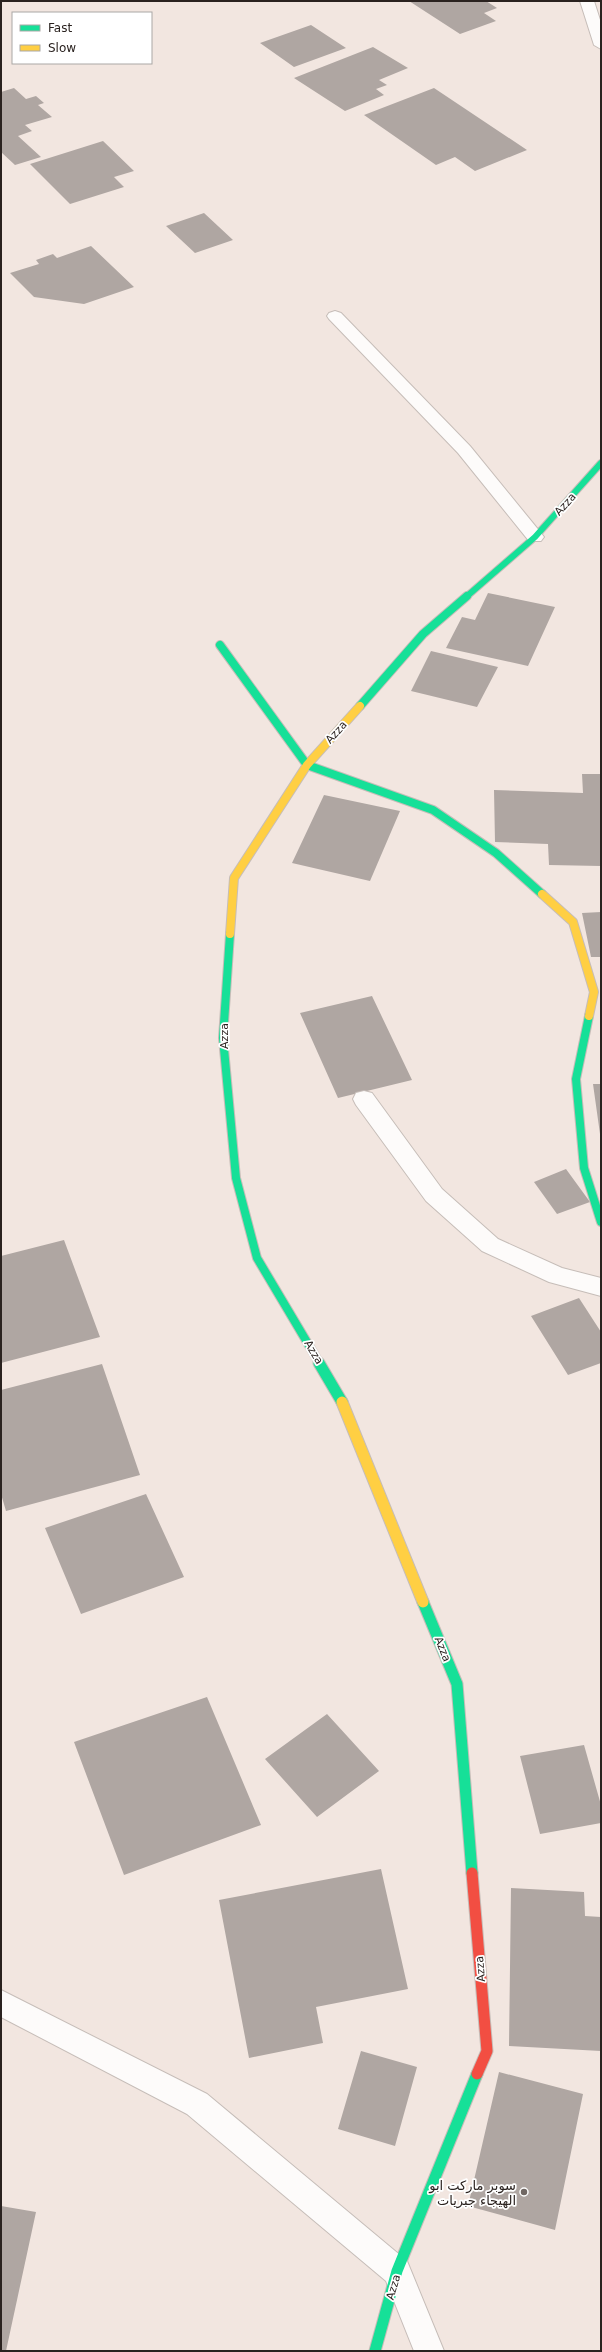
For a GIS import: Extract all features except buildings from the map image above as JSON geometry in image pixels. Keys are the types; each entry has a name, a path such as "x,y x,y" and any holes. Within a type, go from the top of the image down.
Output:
{"street":[{"path":"587,1 601,45"},
{"path":"334,316 452,434 501,490 535,537"},
{"name":"Azza","path":"375,2351 397,2271 487,2051 457,1684 339,1394 257,1258 236,1178 223,1038 234,878 307,765 423,634 535,537 601,463"},
{"path":"220,645 307,765 432,810 496,853 572,922 594,992 576,1079 584,1168 601,1222"},
{"path":"364,1100 434,1195 490,1245 557,1276 601,1287"},
{"path":"1,2003 197,2104 397,2271 429,2351"},
{"path":"397,2271 419,2351"}],"traffic: fast":[{"path":"360,706 423,634 535,537 601,463"},
{"path":"220,645 307,765 433,810 496,853 542,894"},
{"path":"230,934 223,1038 236,1178 257,1258 342,1402"},
{"path":"589,1016 576,1079 584,1168 601,1222"},
{"path":"423,1602 457,1684 472,1873"},
{"path":"375,2351 397,2271 477,2074"}],"traffic: slow":[{"path":"230,934 234,878 307,765 360,706"},
{"path":"542,894 573,922 594,992 589,1016"},
{"path":"342,1402 423,1602"}],"traffic: jam":[{"path":"472,1873 487,2051 477,2074"}],"place":[{"name":"سوبر ماركت ابو الهيجاء جبريات","path":"524,2192"}]}
